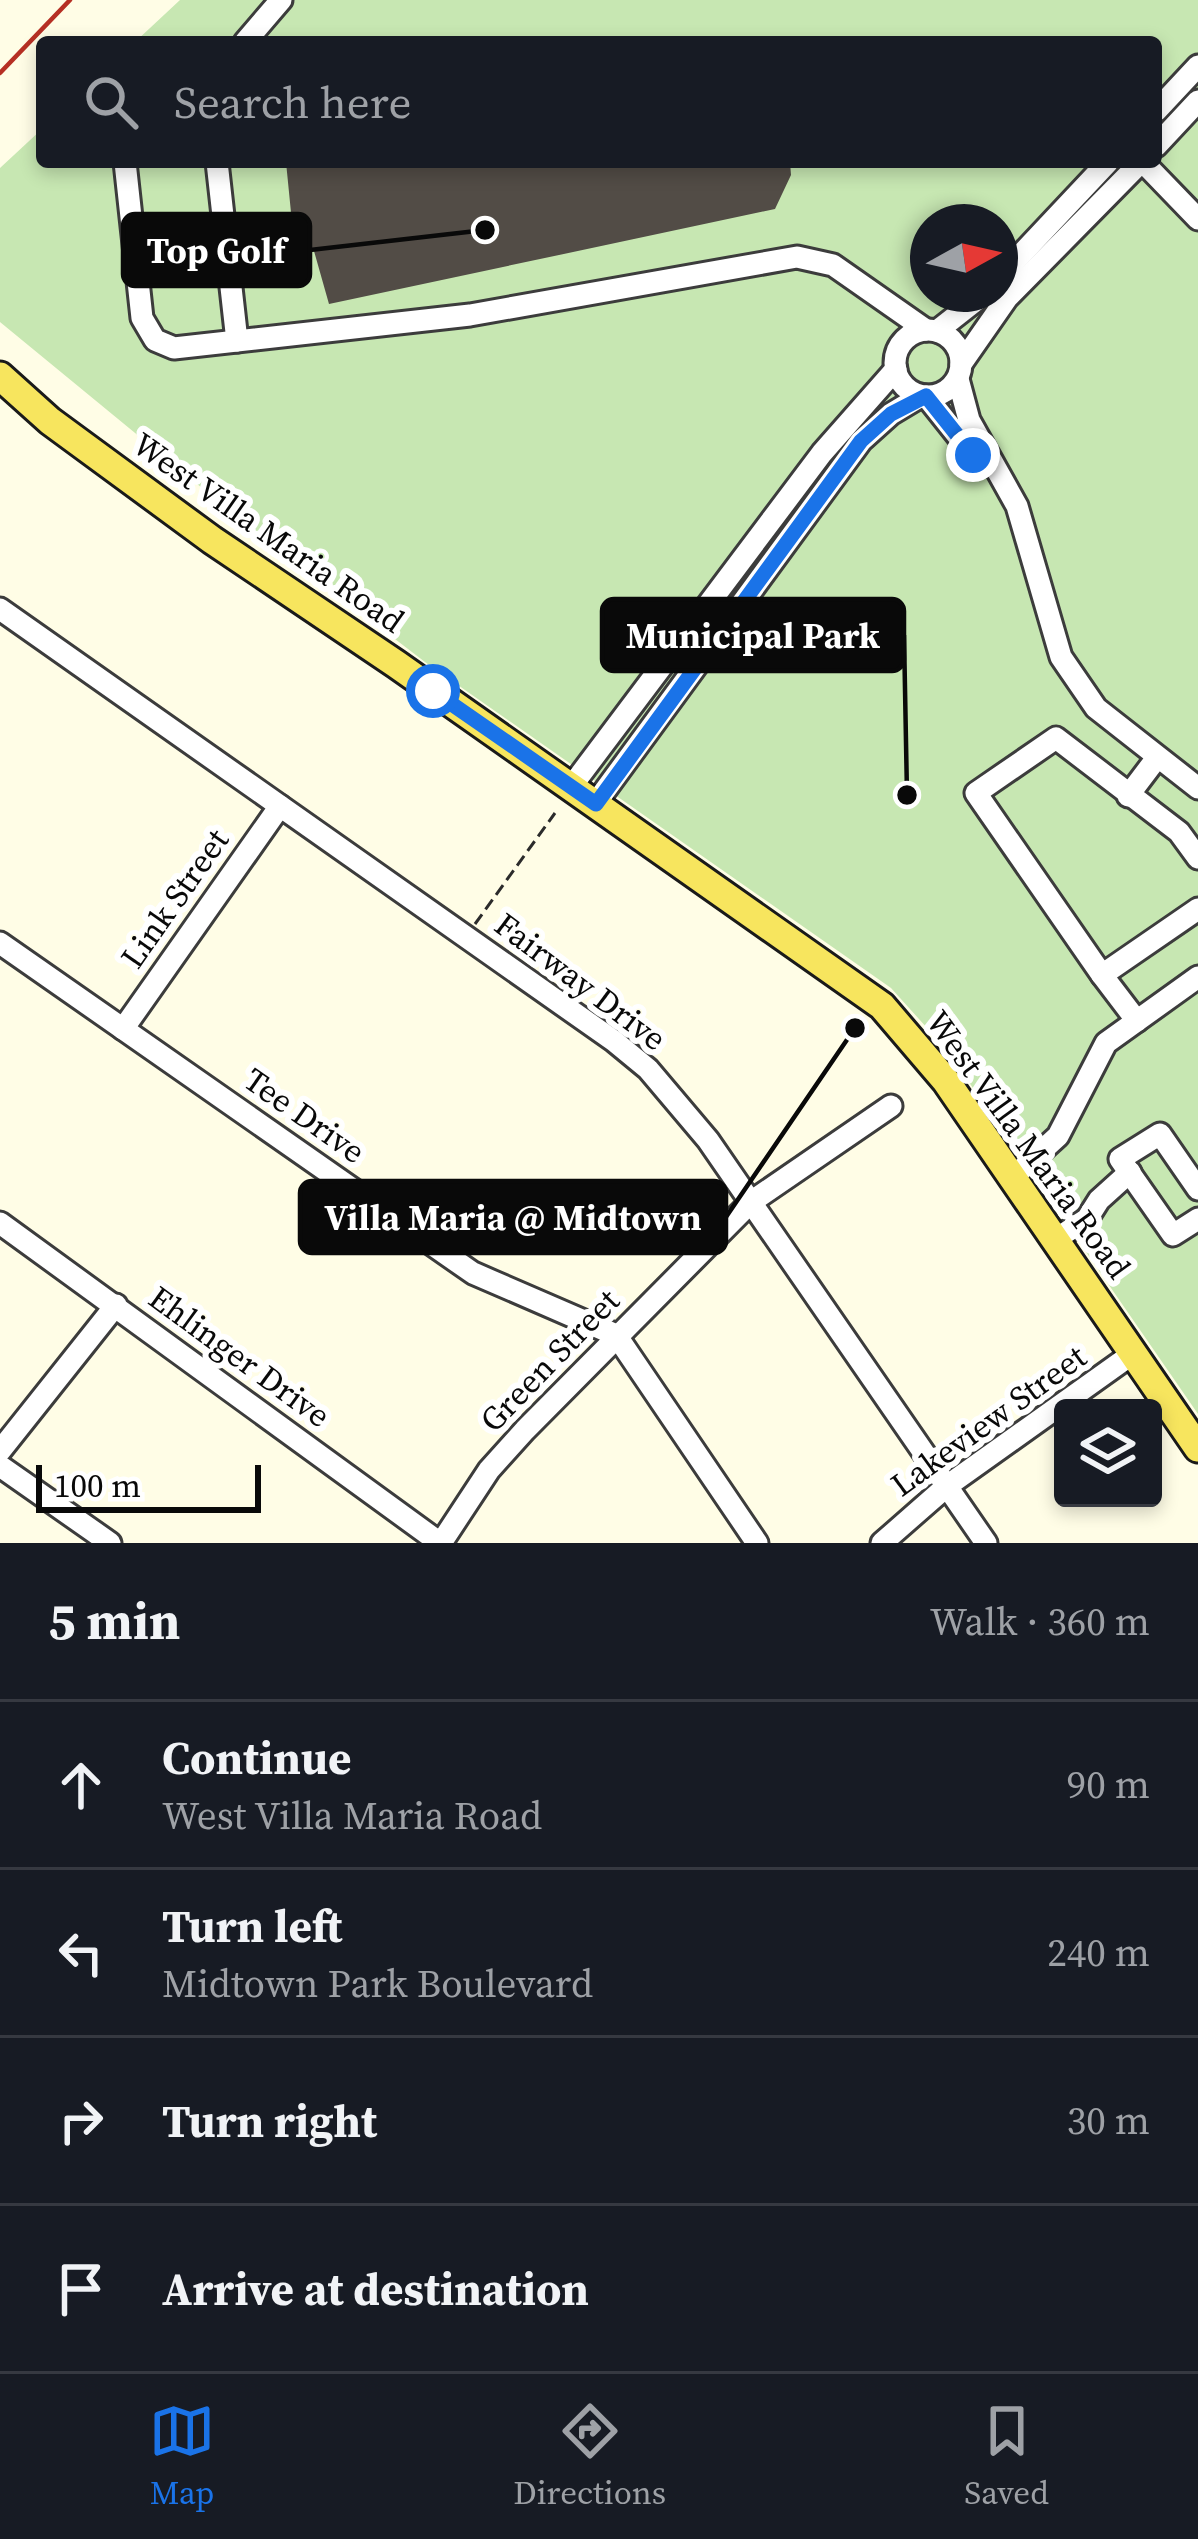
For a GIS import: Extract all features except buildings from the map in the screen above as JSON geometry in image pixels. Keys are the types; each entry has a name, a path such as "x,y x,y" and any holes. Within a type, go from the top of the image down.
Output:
{"main road":[{"name":"West Villa Maria Road","path":"0,376 50,421 212,540 883,1006 946,1081 1198,1448"}],"street":[{"path":"250,36 281,0"},
{"path":"1162,105 1198,66"},
{"path":"1162,139 1198,100"},
{"path":"125,168 142,318 155,340 174,348 470,315 797,257 833,265 955,344 969,420 1017,506 1061,657 1096,708 1198,788"},
{"path":"219,168 237,341"},
{"path":"1018,258 1102,168"},
{"path":"596,804 861,441 891,414 923,396 944,392 1007,298 1136,168"},
{"path":"1148,168 1198,219"},
{"path":"876,297 904,386 923,396 973,455 987,458"},
{"path":"572,787 897,358 906,338 932,330 958,312"},
{"name":"Fairway Drive","path":"0,609 648,1069 709,1140 986,1543"},
{"path":"1137,1021 976,793 1056,738 1179,832 1198,858"},
{"path":"1128,796 1156,759"},
{"name":"Link Street","path":"123,1029 280,806"},
{"path":"1102,975 1198,909"},
{"name":"Tee Drive","path":"0,944 473,1273 616,1335"},
{"path":"1012,1178 1058,1136 1106,1043 1198,977"},
{"name":"Green Street","path":"440,1543 489,1470 751,1202 891,1106"},
{"path":"1198,1189 1160,1135 1120,1159 1174,1235 1198,1219"},
{"path":"1054,1240 1088,1219 1099,1200 1130,1172"},
{"name":"Ehlinger Drive","path":"0,1223 440,1543"},
{"path":"0,1451 116,1305"},
{"path":"616,1335 757,1543"},
{"name":"Lakeview Street","path":"882,1543 947,1486 1135,1352"},
{"path":"0,1466 110,1543"}],"path":[{"path":"466,937 555,814"}],"green space":[{"path":"180,0 1198,0 1198,1414 946,1049 891,988 425,662 258,534 0,322 0,168 36,135 36,168 1162,168 1162,36 141,36"}],"railway":[{"path":"0,73 70,0"}],"place":[{"name":"Top Golf","path":"485,230"},
{"name":"Municipal Park","path":"907,795"},
{"name":"Villa Maria @ Midtown","path":"855,1028"}],"route":[{"path":"433,691 596,804 861,441 891,414 926,396 973,455"}]}
